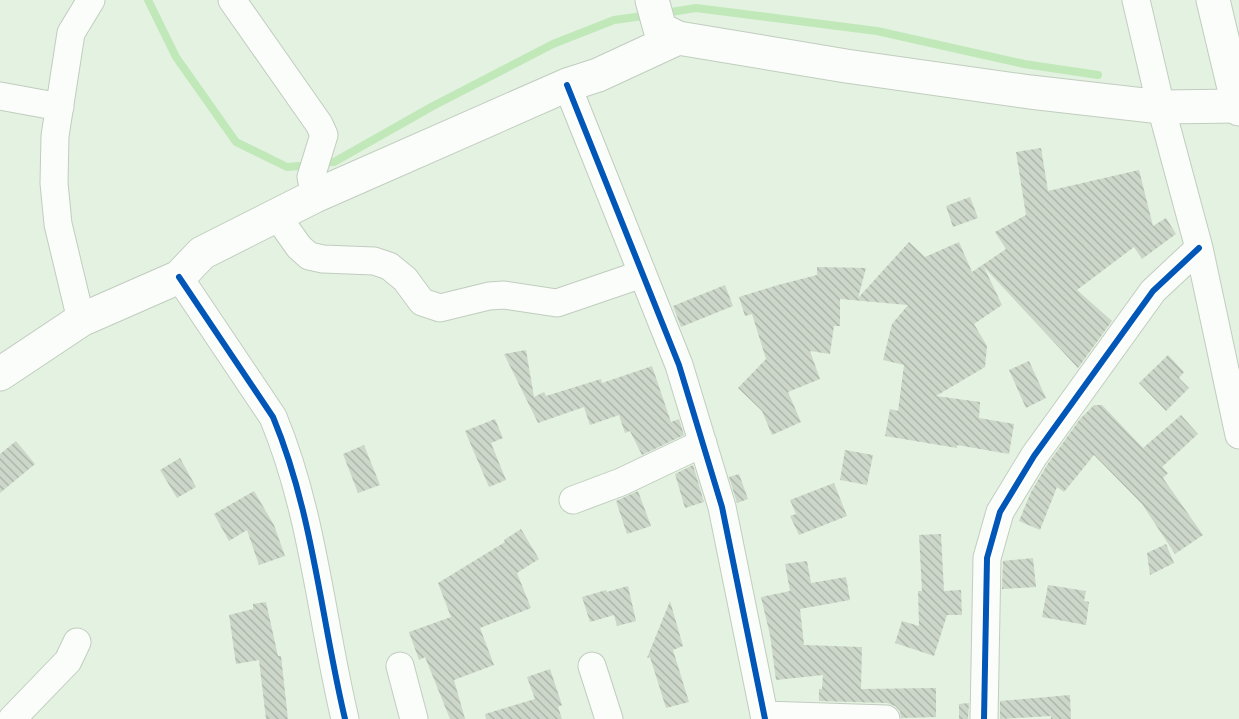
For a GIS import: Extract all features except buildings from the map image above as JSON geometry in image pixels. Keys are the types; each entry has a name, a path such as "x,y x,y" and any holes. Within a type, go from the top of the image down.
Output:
{"main road":[{"path":"0,374 81,320 178,277 202,253 277,216 313,187 567,85 598,75 663,22 904,75 1161,107 1239,108 1213,0"}],"street":[{"path":"81,320 58,224 54,183 55,136 71,33 91,0"},
{"path":"232,0 319,124 324,135 313,187"},
{"path":"1136,0 1161,107 1199,248 1239,435"},
{"path":"567,85 679,365 722,507 764,717 886,719"},
{"path":"0,96 60,106"},
{"path":"277,216 299,247 309,256 323,259 374,261 389,266 405,279 422,302 440,308 489,296 504,295 557,303 642,274"},
{"path":"984,719 987,558 1000,512 1034,456 1153,291 1199,248"},
{"path":"178,277 273,417 282,437 310,538 345,719"},
{"path":"573,500 621,482 703,443"},
{"path":"12,719 68,661 76,642"},
{"path":"400,666 414,719"},
{"path":"592,666 609,719"}],"waterway":[{"path":"148,0 176,57 236,142 287,167 310,165"},
{"path":"665,13 696,8 877,31 1024,64 1098,75"},
{"path":"321,163 334,162 433,106 553,44 614,20 650,15"}],"cycle path":[{"path":"567,85 679,365 722,507 765,719"},
{"path":"984,719 987,558 1000,512 1034,456 1153,291 1199,248"},
{"path":"179,277 273,417 287,453 307,528 345,719"}]}
